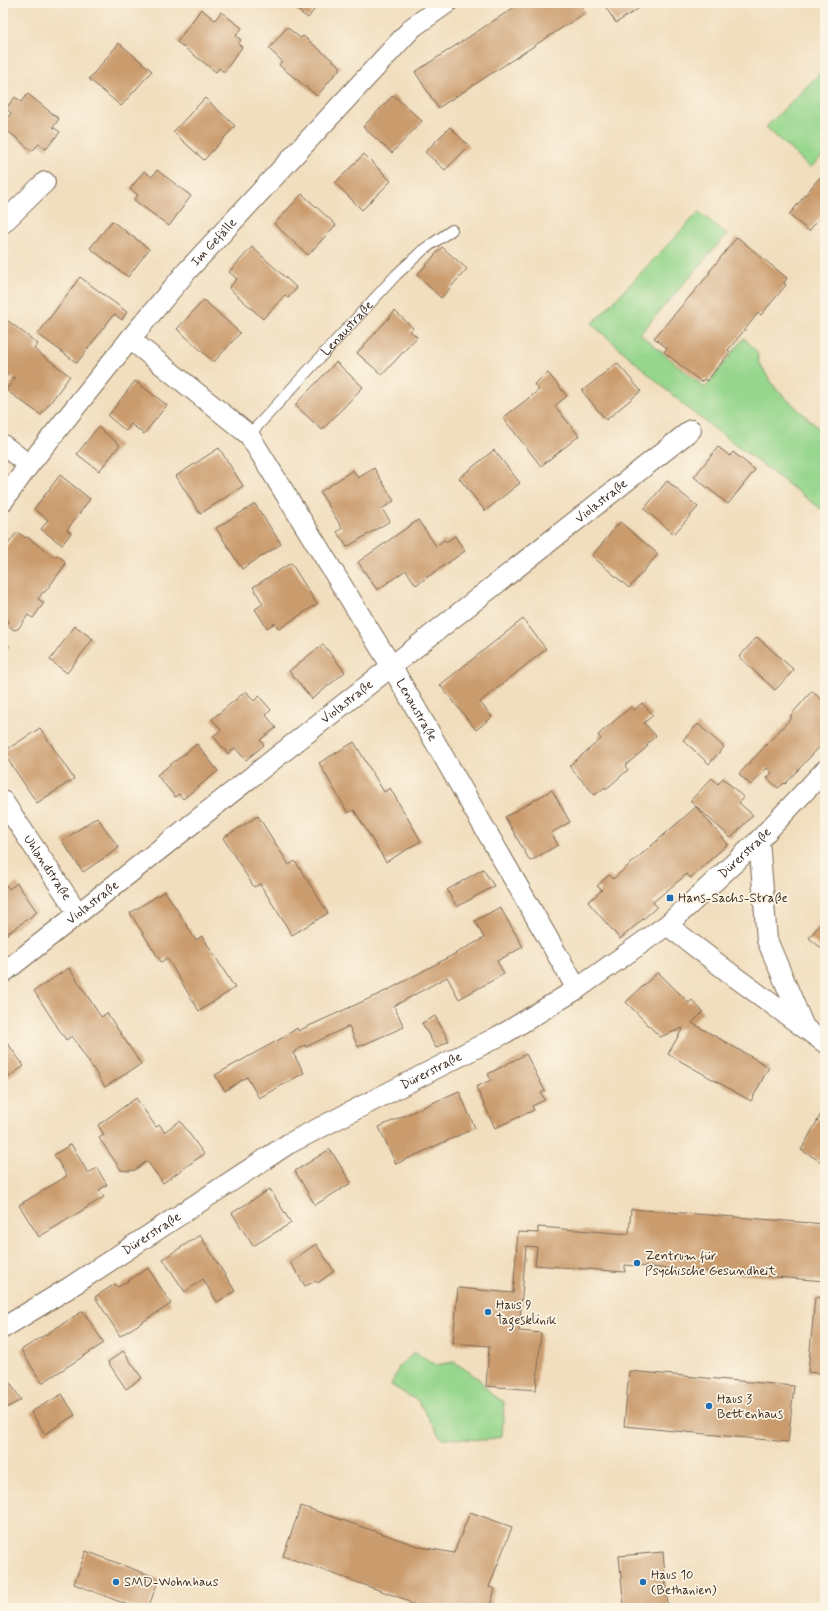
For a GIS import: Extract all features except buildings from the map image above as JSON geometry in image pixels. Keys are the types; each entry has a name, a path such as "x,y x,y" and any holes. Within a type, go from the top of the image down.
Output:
{"street":[{"name":"Im Gefälle","path":"3,501 29,465 130,339 187,271 413,27 447,3"},
{"path":"3,223 45,182"},
{"name":"Lenaustraße","path":"130,339 249,435 392,667 577,989"},
{"name":"Violastraße","path":"3,973 691,430"},
{"path":"3,445 29,465"},
{"name":"Dürerstraße","path":"3,1328 67,1290 288,1144 505,1033 577,989 667,925 759,840 825,770"},
{"name":"Uhlandstraße","path":"3,801 78,914"},
{"path":"759,840 767,940 804,1027"},
{"path":"667,925 734,977 825,1043"}],"lane":[{"name":"Lenaustraße","path":"249,435 396,275 423,250 452,230"}],"green space":[{"path":"825,68 825,154 810,168 766,127"},
{"path":"699,212 727,234 640,334 705,388 744,338 757,352 759,363 776,389 825,434 825,512 687,408 592,324"},
{"path":"415,1352 436,1365 454,1362 478,1378 492,1395 504,1402 502,1436 487,1440 441,1438 418,1401 391,1385 400,1365"}],"place":[{"name":"Hans-Sachs-Straße","path":"670,898"},
{"name":"Zentrum für Psychische Gesundheit","path":"637,1263"},
{"name":"Haus 9 Tagesklinik","path":"488,1312"},
{"name":"Haus 3 Bettenhaus","path":"709,1406"},
{"name":"SMD-Wohnhaus","path":"116,1582"},
{"name":"Haus 10 (Bethanien)","path":"643,1582"}]}
